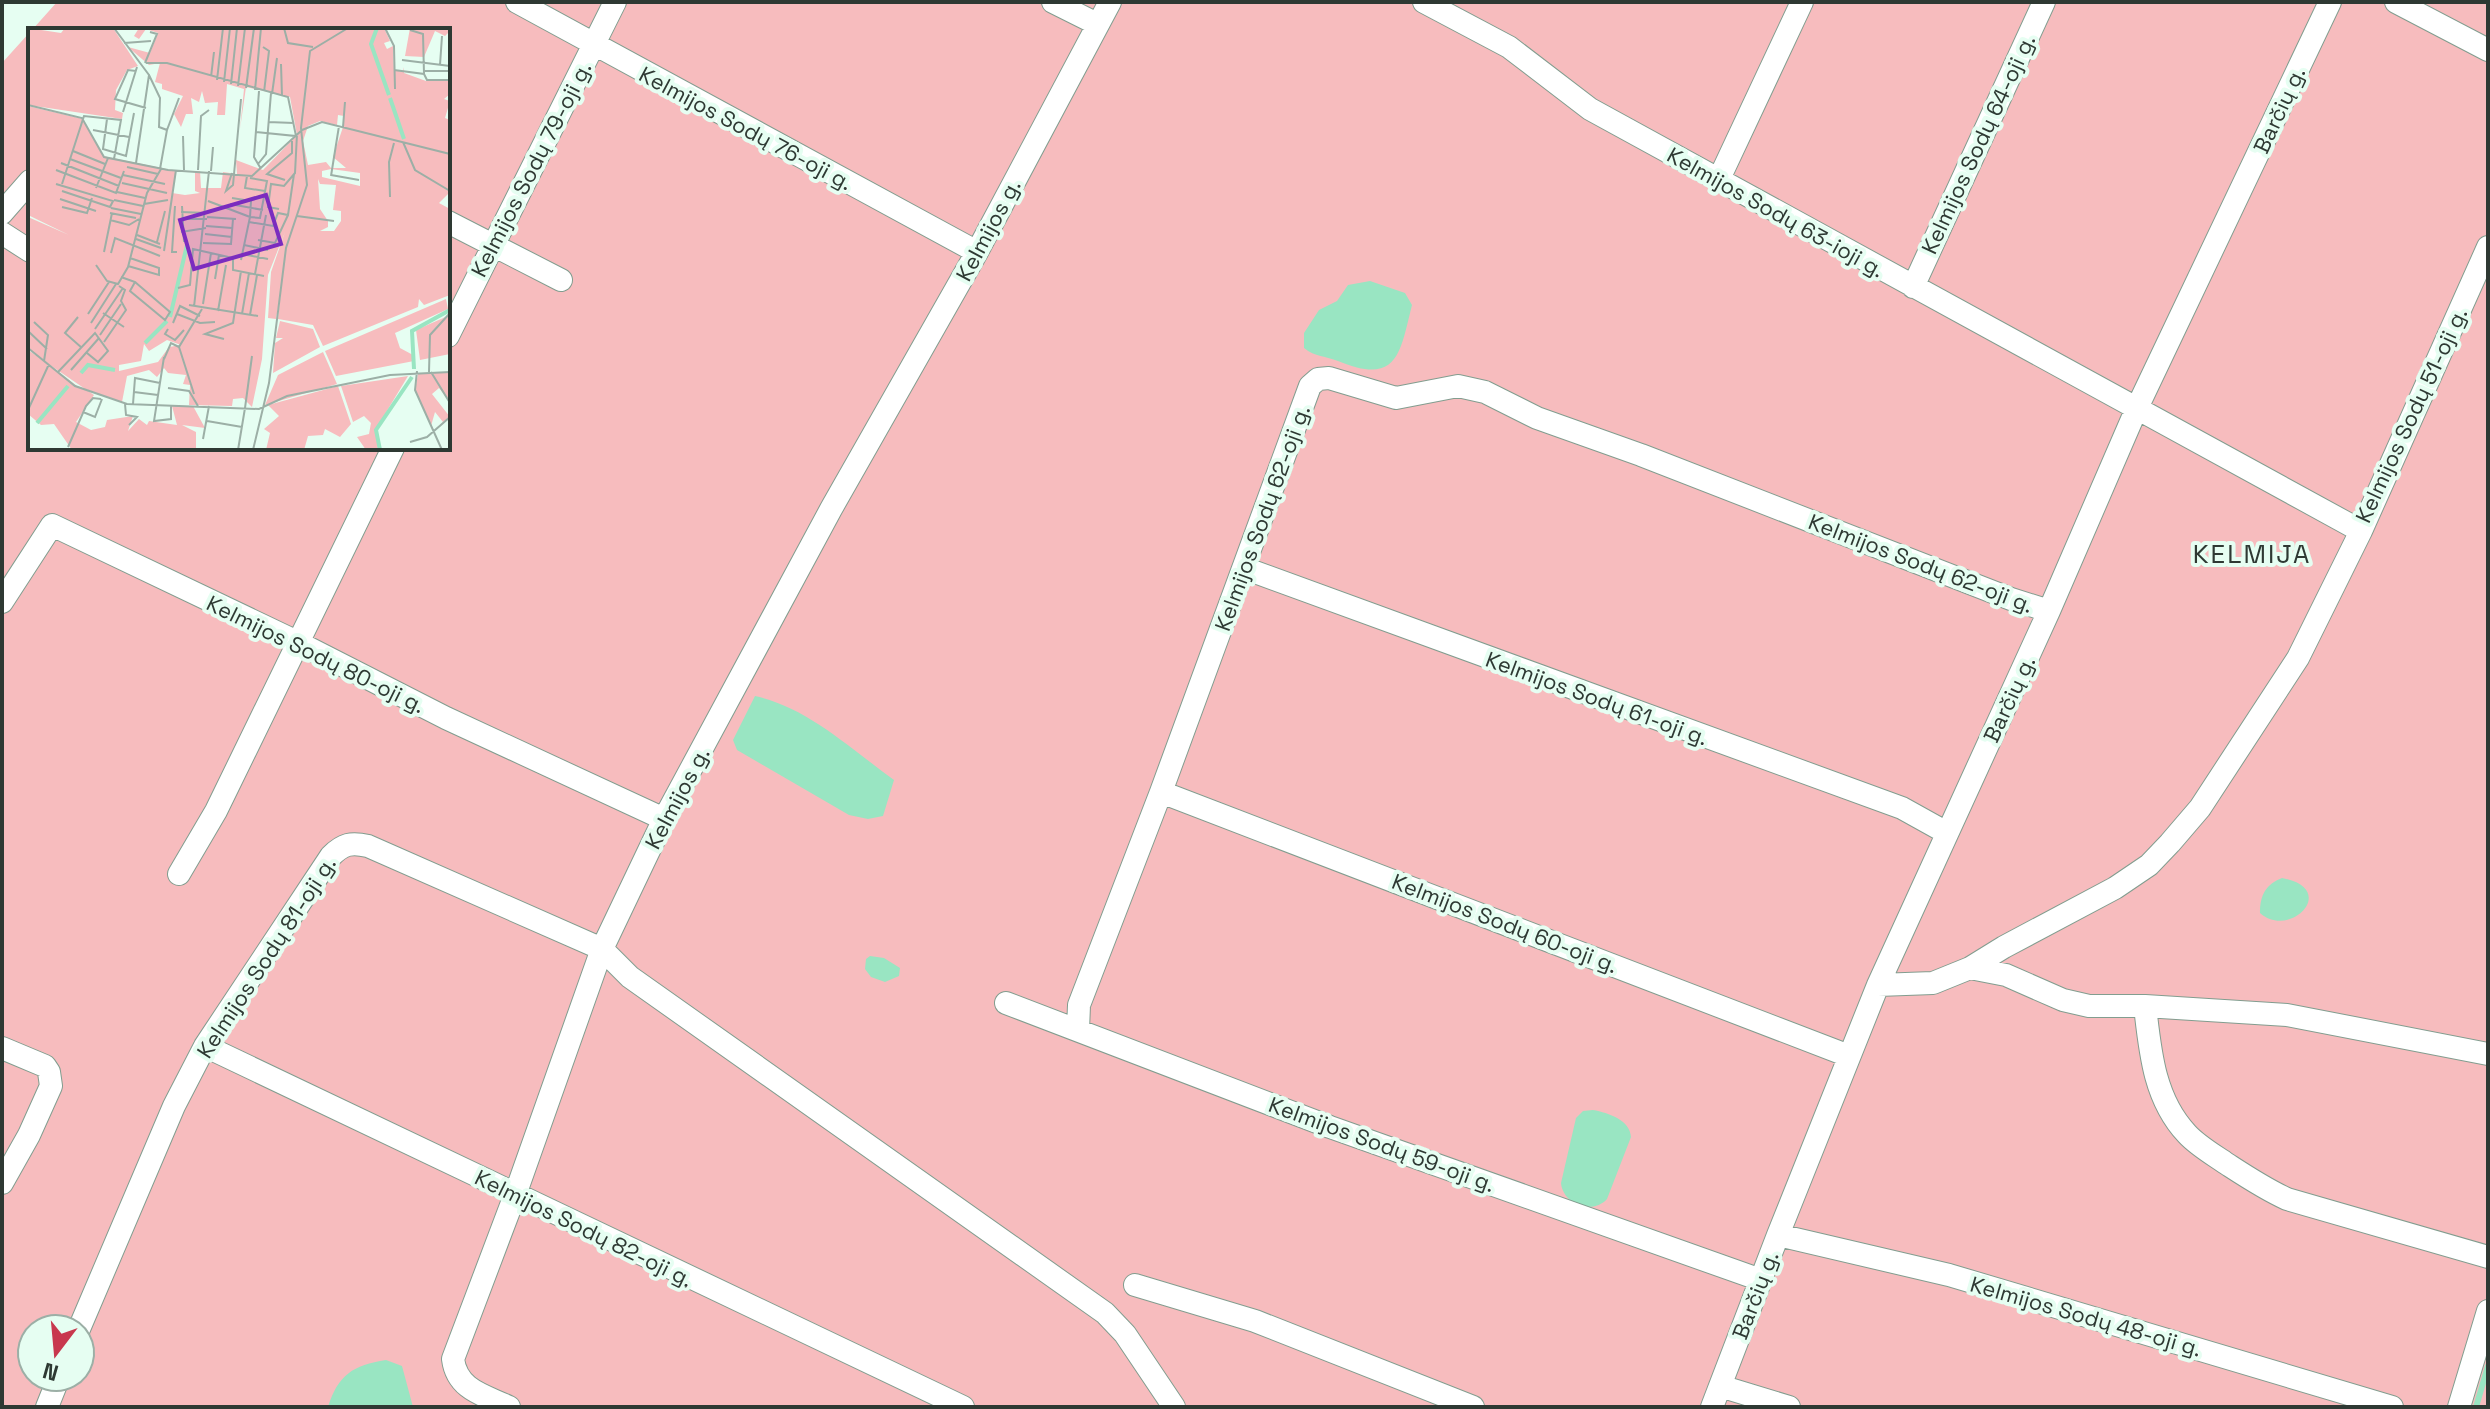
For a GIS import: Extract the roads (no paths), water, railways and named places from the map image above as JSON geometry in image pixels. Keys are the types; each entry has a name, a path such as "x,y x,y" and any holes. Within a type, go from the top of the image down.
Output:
{"street":[{"name":"Kelmijos Sodų 76-oji g.","path":"517,2 977,252"},
{"name":"Kelmijos Sodų 79-oji g.","path":"450,332 615,2"},
{"path":"1053,2 1097,24"},
{"name":"Kelmijos g.","path":"509,1407 468,1388 455,1374 453,1359 602,949 664,819 831,509 977,252 1110,2"},
{"name":"Kelmijos Sodų 63-ioji g.","path":"1424,2 1509,47 1590,109 2136,410"},
{"path":"1718,181 1802,2"},
{"name":"Kelmijos Sodų 64-oji g.","path":"1913,287 2044,2"},
{"name":"Barčių g.","path":"1716,1396 1878,985 2049,611 2136,410 2330,2"},
{"path":"2396,2 2488,50"},
{"path":"2,213 28,183"},
{"path":"450,223 561,280"},
{"path":"2,233 28,250"},
{"name":"Kelmijos Sodų 51-oji g.","path":"2136,410 2361,531 2488,247"},
{"name":"Kelmijos Sodų 62-oji g.","path":"1078,1030 1079,1005 1310,386 1318,379 1329,378 1396,398 1458,386 1485,392 1563,428 2049,611"},
{"path":"179,874 216,811 392,450"},
{"name":"Kelmijos Sodų 80-oji g.","path":"2,602 52,525 297,642 446,718 664,819"},
{"path":"1878,985 1933,983 1970,968 2115,888 2149,865 2200,808 2298,658 2361,531"},
{"name":"Kelmijos Sodų 61-oji g.","path":"1244,568 1902,808 1947,833"},
{"name":"Kelmijos Sodų 60-oji g.","path":"1161,792 1849,1056"},
{"name":"Kelmijos Sodų 81-oji g.","path":"86,1313 174,1106 205,1046 341,845 353,842 368,846 602,949"},
{"path":"602,949 630,977 1105,1313 1125,1334 1174,1407"},
{"path":"1970,968 2006,975 2063,1000 2089,1006 2145,1006 2287,1015 2488,1054"},
{"name":"Kelmijos Sodų 59-oji g.","path":"1006,1003 1330,1127 1761,1280"},
{"path":"2145,1006 2150,1058 2159,1087 2173,1116 2188,1135 2204,1148 2267,1190 2287,1199 2488,1257"},
{"name":"Kelmijos Sodų 82-oji g.","path":"205,1046 963,1407"},
{"path":"2,1048 45,1066 51,1086 29,1135 2,1183"},
{"name":"Kelmijos Sodų 48-oji g.","path":"1778,1235 1949,1275 2392,1407"},
{"path":"1135,1285 1255,1321 1473,1407"},
{"path":"2459,1407 2488,1311"},
{"path":"1716,1396 1789,1407"}],"waterway":[{"path":"2476,1407 2488,1366"}],"district":[{"name":"KELMIJA","path":"2252,554"}]}
